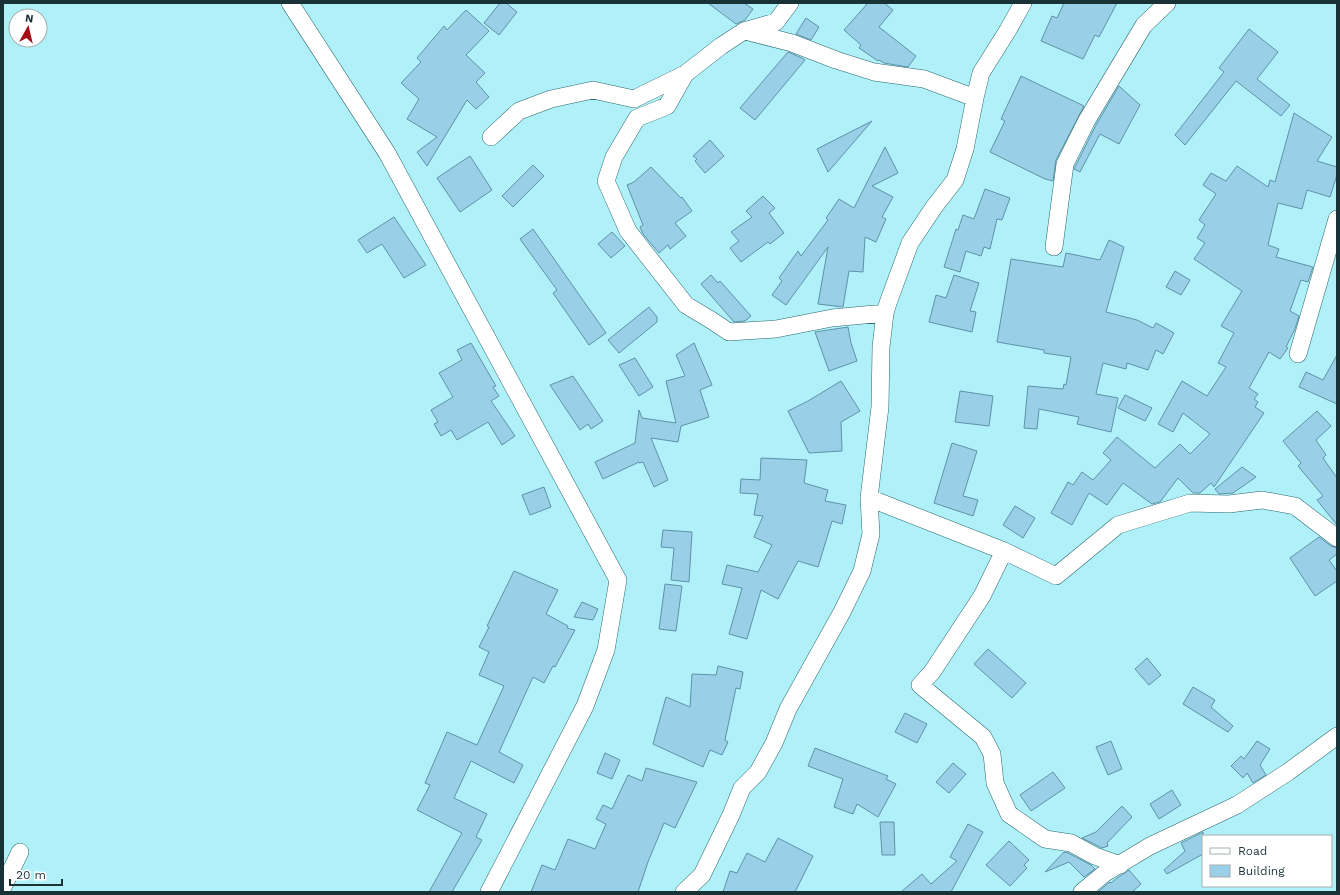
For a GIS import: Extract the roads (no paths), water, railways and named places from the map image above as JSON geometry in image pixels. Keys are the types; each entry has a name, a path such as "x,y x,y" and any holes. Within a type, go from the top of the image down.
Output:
{"street":[{"path":"290,3 387,153 618,580 606,650 585,706 489,892"},
{"path":"491,137 519,111 551,99 593,90 634,99 685,74 721,46 744,31 776,22 790,3"},
{"path":"684,892 702,875 731,815 742,788 758,772 774,743 788,709 842,612 862,571 871,534 869,498 880,407 881,347 885,313 910,242 955,180 965,149 975,98 982,73 1023,3"},
{"path":"1054,247 1065,164 1088,120 1144,25 1167,3"},
{"path":"744,31 792,43 836,60 874,72 924,79 975,98"},
{"path":"685,74 667,106 637,118 614,157 606,181 628,231 686,305 729,332 776,329 832,318 885,313"},
{"path":"1298,354 1337,219"},
{"path":"869,498 1004,551 1056,576 1118,525 1190,503 1229,504 1262,500 1295,506 1337,538"},
{"path":"1004,551 982,596 932,672 920,685 983,737 992,754 995,784 1009,814 1045,839 1071,843 1095,856 1120,865"},
{"path":"1082,892 1105,873 1150,846 1237,805 1288,772 1337,736"},
{"path":"3,887 20,852"}]}
